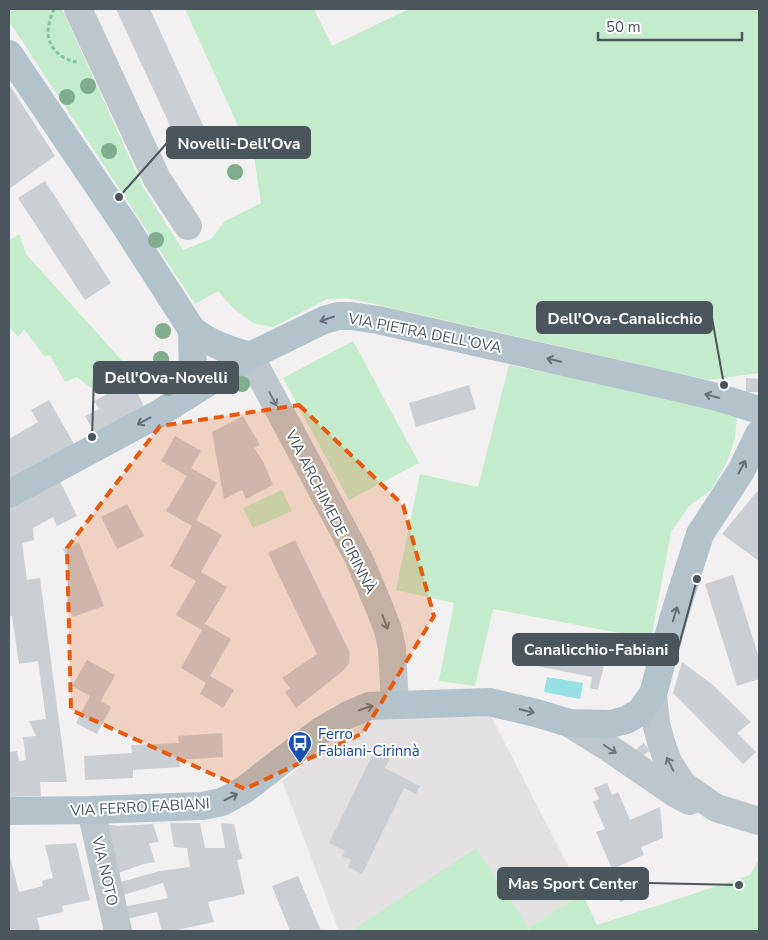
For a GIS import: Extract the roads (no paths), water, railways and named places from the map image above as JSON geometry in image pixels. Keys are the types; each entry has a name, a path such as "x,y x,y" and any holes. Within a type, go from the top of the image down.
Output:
{"main road":[{"path":"9,54 124,224 192,330 204,339 219,346 250,356"},
{"name":"VIA PIETRA DELL'OVA","path":"9,494 158,414 250,356 324,320 338,316 378,320 717,397 759,410"},
{"path":"186,396 193,379 192,330"},
{"path":"653,694 674,616 700,534 741,471 759,434"},
{"name":"VIA FERRO FABIANI","path":"9,812 202,806 222,802 244,790 319,732 348,715 369,706 489,702 569,723 611,724 626,720 640,712 653,694"}],"street":[{"path":"78,9 157,179 188,226"},
{"name":"VIA ARCHIMEDE CIRINNÀ","path":"250,356 359,559 380,609 392,648 395,704"},
{"path":"653,694 656,722 668,762 683,785 716,808"},
{"path":"569,723 676,794 693,803 716,808 759,822"},
{"name":"VIA NOTO","path":"91,810 118,931"}],"water":[{"path":"547,677 583,683 580,699 544,692"},
{"path":"641,871 649,891 620,902 612,882"}],"place":[{"name":"Novelli-Dell'Ova","path":"119,197"},
{"name":"Dell'Ova-Canalicchio","path":"724,385"},
{"name":"Dell'Ova-Novelli","path":"92,437"},
{"name":"Canalicchio-Fabiani","path":"697,579"},
{"name":"Ferro Fabiani-Cirinnà","path":"300,764"},
{"name":"Mas Sport Center","path":"739,885"}]}
